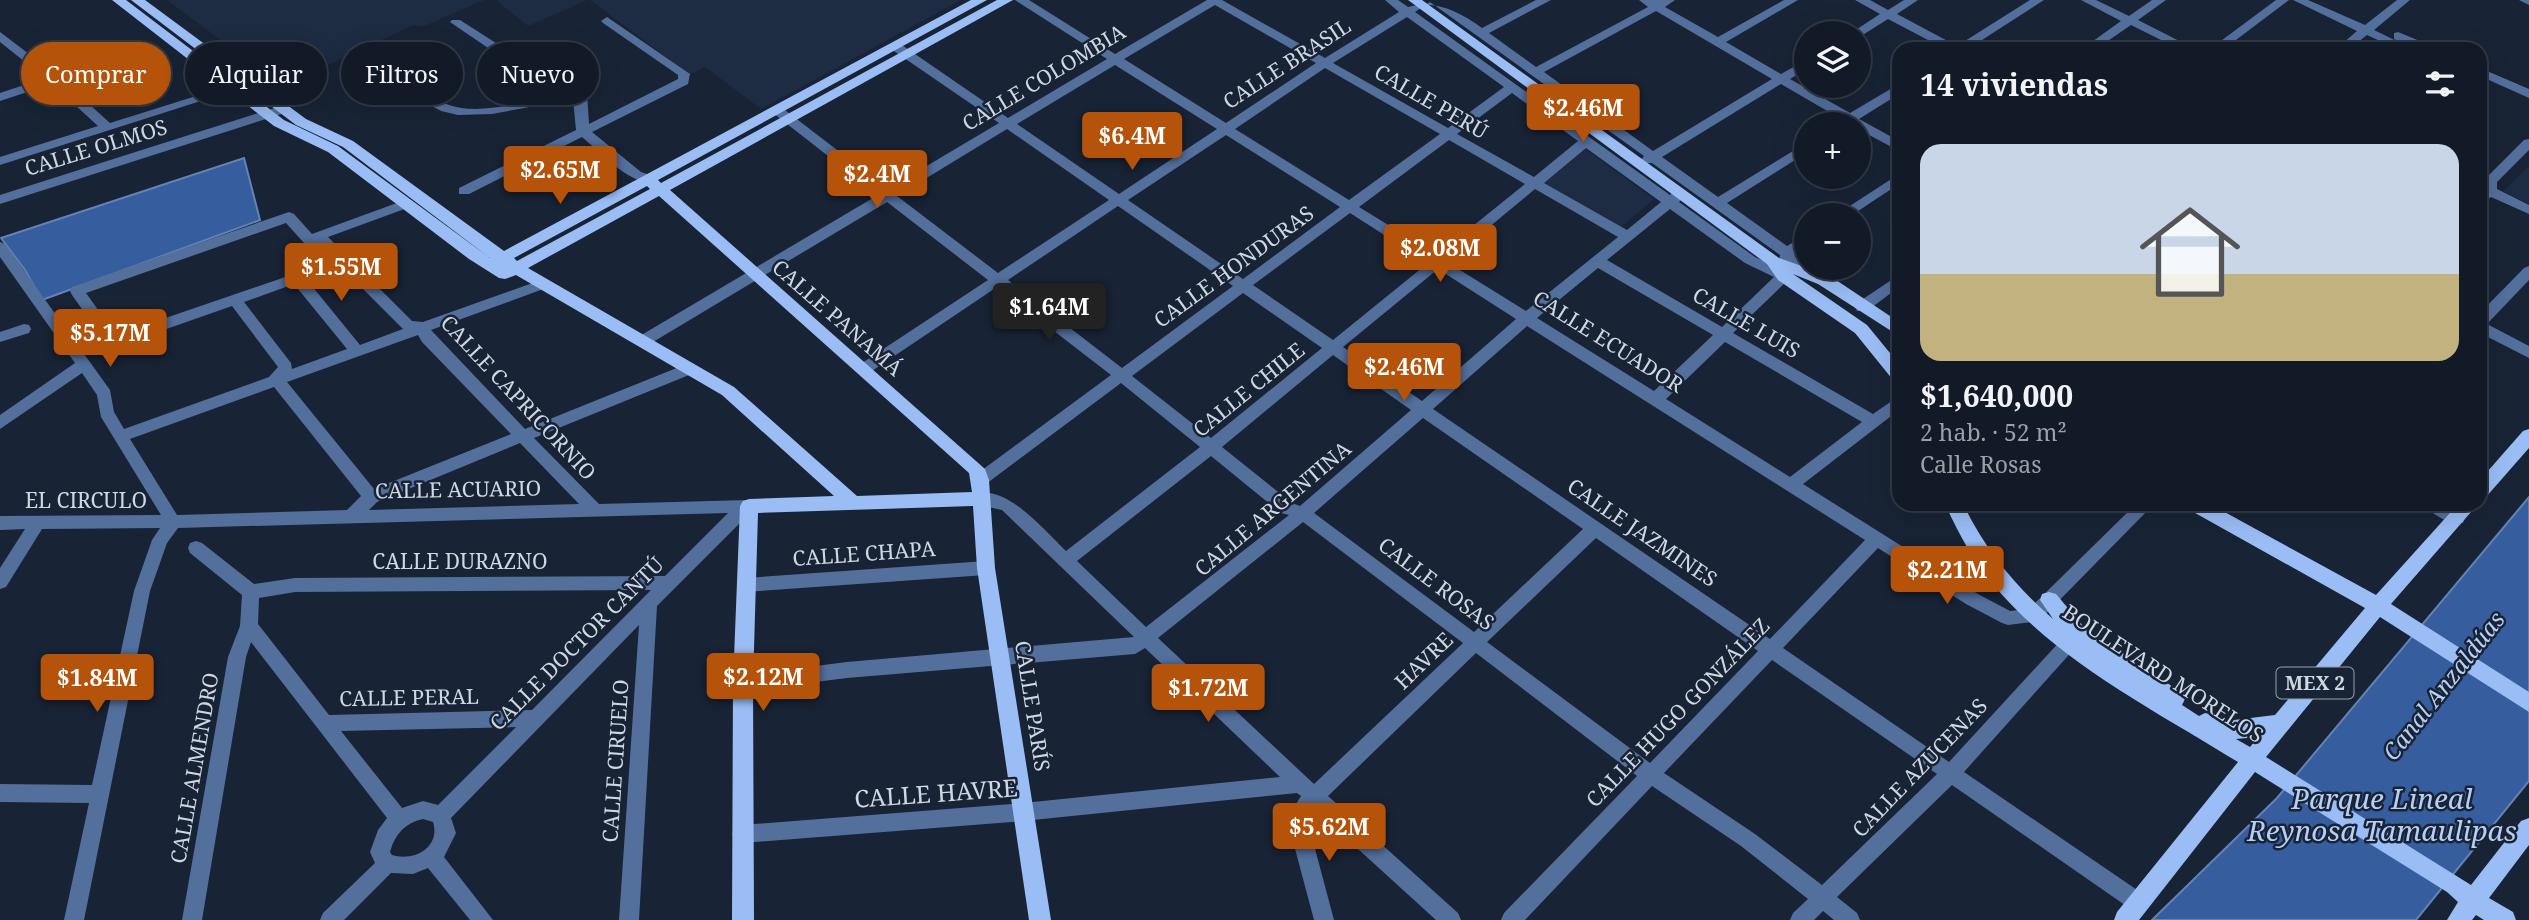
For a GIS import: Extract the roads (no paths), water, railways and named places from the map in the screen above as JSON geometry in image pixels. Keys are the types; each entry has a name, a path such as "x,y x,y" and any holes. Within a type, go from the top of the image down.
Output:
{"main road":[{"path":"118,0 185,47"},
{"path":"137,0 187,42"},
{"path":"901,51 981,0"},
{"path":"496,261 654,185 901,51 1007,0"},
{"path":"1416,4 1646,161 1675,198 1782,264 1861,329 1892,367"},
{"path":"267,105 348,144 496,261"},
{"path":"277,112 289,129 333,149 405,205 496,261 728,391 748,406 853,503"},
{"path":"523,276 654,185"},
{"name":"CALLE PANAMÁ","path":"654,185 967,460 976,469 980,489"},
{"path":"1782,264 1794,269"},
{"path":"1824,280 1892,326"},
{"path":"2487,484 2529,436"},
{"name":"CALLE ACUARIO","path":"747,506 853,503 980,489"},
{"name":"CALLE PARÍS","path":"980,489 986,568 1040,920"},
{"path":"743,920 743,683 747,506"},
{"name":"BOULEVARD MORELOS","path":"1958,511 1983,556 2033,616 2069,643 2101,666 2455,885 2473,901 2505,920"},
{"path":"2207,511 2378,606 2529,703"},
{"name":"MEX 2","path":"2251,760 2378,606 2463,511"},
{"path":"2049,600 2076,632 2211,724 2227,730 2242,731 2281,723"},
{"path":"2125,920 2251,760"},
{"path":"2458,920 2529,828"}],"street":[{"name":"CALLE ECUADOR","path":"1021,0 1972,599 2008,618 2033,616"},
{"name":"CALLE COLOMBIA","path":"643,341 1214,0"},
{"name":"CALLE PERÚ","path":"1214,0 1629,237"},
{"path":"1391,0 1416,4 1513,87 1585,142 1675,198"},
{"path":"1435,0 1535,72 1646,161 1718,203 1782,264 1794,265"},
{"path":"1481,33 1545,0"},
{"path":"1535,72 1651,3 1669,0"},
{"path":"1718,42 1792,0"},
{"path":"1861,0 1941,42"},
{"path":"1871,24 1912,0"},
{"path":"1971,42 2038,0"},
{"path":"2087,0 2174,42"},
{"path":"2098,42 2160,0"},
{"path":"2226,42 2283,0"},
{"path":"2299,0 2409,42"},
{"path":"2319,0 2395,42"},
{"path":"2351,42 2403,0"},
{"path":"1651,3 1832,112"},
{"name":"CALLE BRASIL","path":"864,369 1416,4"},
{"path":"464,191 686,77 607,21"},
{"path":"456,22 486,42"},
{"path":"1,38 21,53"},
{"name":"CALLE JAZMINES","path":"901,51 2140,903"},
{"path":"1646,161 1794,71"},
{"path":"2487,75 2529,94"},
{"path":"2487,84 2529,103"},
{"name":"CALLE HONDURAS","path":"980,489 1121,376 1513,87"},
{"path":"0,97 21,90"},
{"path":"1860,112 1892,92"},
{"path":"0,161 185,100"},
{"path":"82,105 104,125"},
{"path":"439,105 457,111 481,112 519,105"},
{"path":"580,105 583,131 636,175 654,185"},
{"name":"CALLE OLMOS","path":"0,200 277,112"},
{"name":"CALLE ROSAS","path":"783,114 1287,508 1303,513 1651,775 1748,840 1850,920"},
{"path":"0,151 104,125"},
{"path":"1871,133 1892,144"},
{"name":"CALLE CHILE","path":"1066,561 1333,349 1585,142"},
{"path":"2487,187 2529,144"},
{"path":"1718,203 1794,155"},
{"path":"1861,203 1892,183"},
{"path":"2487,193 2529,210"},
{"path":"2487,194 2529,221"},
{"name":"CALLE ARGENTINA","path":"1148,639 1303,513 1527,318 1675,198"},
{"name":"CALLE CAPRICORNIO","path":"405,205 318,235 408,326 422,327 427,338 595,510"},
{"path":"289,216 332,266 298,279 113,342 77,291 289,216"},
{"path":"0,247 106,394 106,413 123,436 172,520 170,528 160,540 142,592 74,920"},
{"path":"1656,399 1724,335 1794,252"},
{"name":"CALLE LUIS","path":"1599,262 1872,421"},
{"path":"2487,316 2529,271"},
{"path":"123,436 422,327 523,276"},
{"path":"298,279 357,351"},
{"path":"1862,307 1892,284"},
{"path":"236,301 286,367 276,379"},
{"path":"2487,328 2529,353"},
{"path":"0,337 24,329"},
{"path":"0,424 85,364"},
{"path":"352,516 371,497 689,369"},
{"path":"276,379 371,497"},
{"path":"1792,484 1892,407"},
{"path":"980,489 1007,505 1300,784 1451,920"},
{"name":"CALLE ACUARIO","path":"172,520 747,506"},
{"name":"CALLE DOCTOR CANTÚ","path":"441,815 534,718 747,506"},
{"path":"2033,616 2139,511"},
{"name":"EL CIRCULO","path":"0,523 172,520"},
{"path":"0,582 38,522"},
{"name":"HAVRE","path":"1324,920 1300,830 1299,814 1595,528"},
{"name":"CALLE HUGO GONZÁLEZ","path":"1511,920 1878,538"},
{"path":"197,548 251,592"},
{"name":"CALLE CHAPA","path":"745,585 986,568"},
{"name":"CALLE DURAZNO","path":"251,592 295,585 670,583"},
{"name":"CALLE ALMENDRO","path":"192,920 237,657 249,626 251,592"},
{"name":"CALLE CIRUELO","path":"629,920 649,604"},
{"path":"249,626 399,819"},
{"path":"743,683 847,670 1135,646 1148,639"},
{"name":"CALLE AZUCENAS","path":"1800,920 1951,773 2069,643"},
{"name":"CALLE PERAL","path":"327,723 534,718"},
{"name":"CALLE HAVRE","path":"742,834 1023,812 1300,784"},
{"path":"0,793 100,794"},
{"path":"424,810 441,815 446,823 445,834 431,856 415,866 400,868 387,864 381,855 381,842 399,819 424,810"},
{"path":"431,856 483,920"},
{"path":"330,920 387,864"}],"water":[{"path":"244,158 260,220 42,300 25,270 1,238"},
{"name":"Parque Lineal Reynosa Tamaulipas","path":"2529,497 2529,781 2416,920 2152,920 2277,798"}],"water label":[{"name":"Canal Anzaldúas","path":"2444,686"}]}
